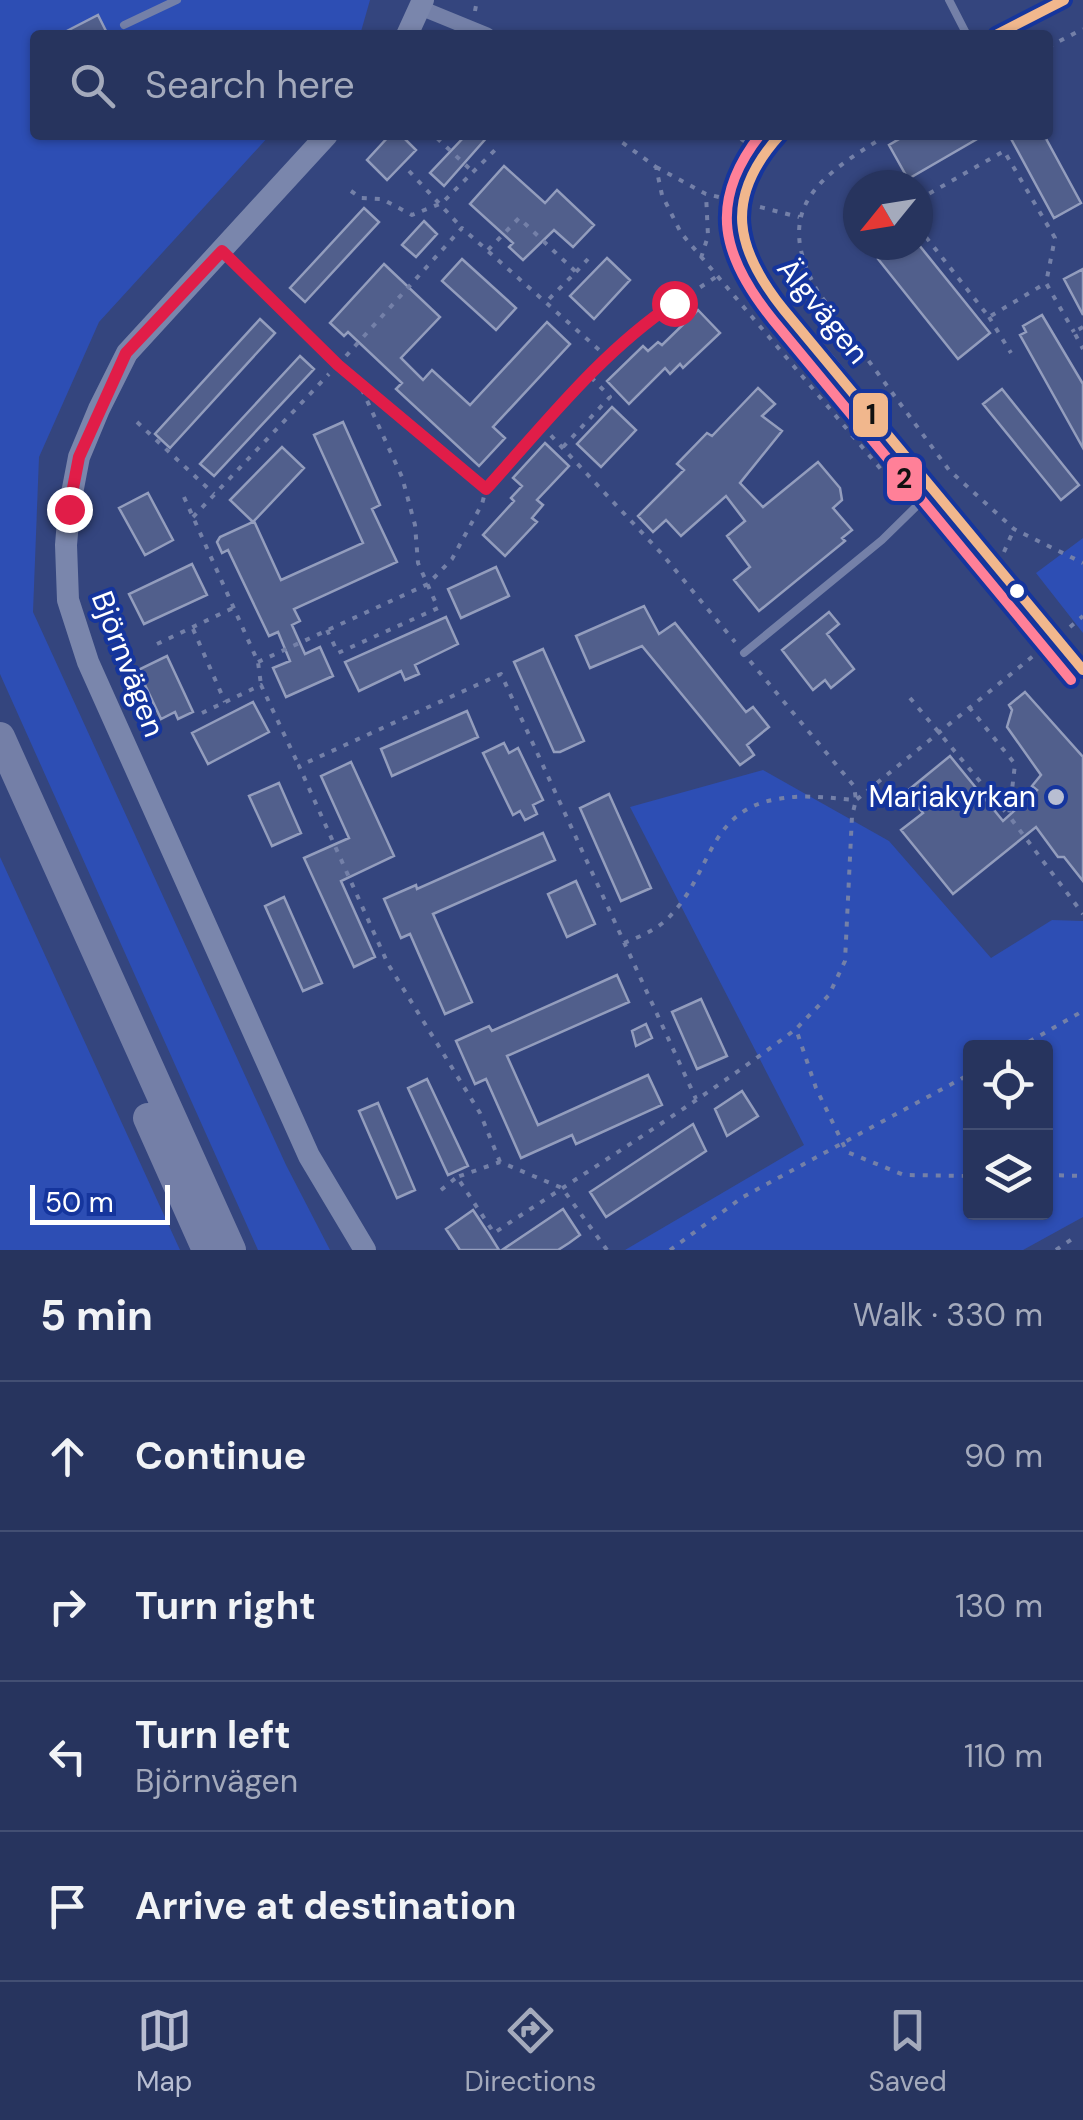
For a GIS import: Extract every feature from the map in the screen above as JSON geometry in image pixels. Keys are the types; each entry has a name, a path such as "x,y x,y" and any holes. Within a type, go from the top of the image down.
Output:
{"highway":[{"path":"0,738 230,1250"},
{"path":"0,786 207,1250"}],"street":[{"path":"1006,30 1064,0"},
{"path":"409,30 422,4 477,30"},
{"name":"Björnvägen","path":"322,140 126,353 79,457 69,509 68,600 88,662 309,1156 365,1250"},
{"path":"752,140 766,150"},
{"name":"Älgvägen","path":"775,140 754,170 744,203 743,241 758,274 1083,670"}],"lane":[{"path":"124,25 177,0"},
{"path":"948,0 964,30"},
{"path":"222,251 338,365"},
{"path":"744,653 882,540 934,489"}],"path":[{"path":"473,18 477,0"},
{"path":"1053,44 1083,29"},
{"path":"439,140 473,172"},
{"path":"619,140 656,167 706,194 800,217"},
{"path":"879,140 818,187 800,217 799,254 818,292 930,447 968,488 1014,528 1083,564"},
{"path":"351,192 361,198 382,199 412,215 442,203 497,148"},
{"path":"933,191 1004,151 1055,238 1046,283 1083,349"},
{"path":"656,167 668,212 701,259 915,509"},
{"path":"410,171 462,228 606,356"},
{"path":"701,259 708,236 706,194"},
{"path":"488,250 520,218 576,272"},
{"path":"193,517 462,228"},
{"path":"933,246 1011,353"},
{"path":"546,302 588,259"},
{"path":"258,662 428,584 452,559 486,489 588,375 637,328 716,277"},
{"path":"988,317 1046,283"},
{"path":"1074,332 1083,327"},
{"path":"338,365 486,489"},
{"path":"563,447 610,397 588,375"},
{"path":"328,630 338,653 438,608 418,563 415,525 402,478 359,382"},
{"path":"137,422 214,494"},
{"path":"457,1177 494,1234 796,1029 829,996 845,961 854,786 662,554 542,426"},
{"path":"948,506 968,488"},
{"path":"184,497 258,662 261,685 388,964 480,1114 500,1162"},
{"path":"157,644 233,608"},
{"path":"624,943 672,915 727,822 775,799 828,795 856,800 1083,616"},
{"path":"192,627 225,702"},
{"path":"299,766 501,674 696,1099"},
{"path":"202,713 261,685"},
{"path":"910,698 1010,816 1083,914"},
{"path":"969,707 1014,764 1010,816"},
{"path":"1032,1040 1083,1011"},
{"path":"796,1029 816,1088 847,1152 904,1175 963,1176"},
{"path":"670,1250 743,1197 963,1078"},
{"path":"441,1190 457,1177 500,1162 562,1188 607,1250"},
{"path":"1053,1175 1083,1176"},
{"path":"1056,1250 1075,1236"}],"shaded area":[{"path":"0,0 370,0 361,30 30,30 30,140 265,140 99,322 39,457 33,612 286,1165 330,1250 258,1250 0,674"},
{"path":"1083,538 1083,633 1036,573"},
{"path":"763,770 889,841 991,958 1052,920 1083,921 1083,1217 1023,1250 625,1250 804,1145 630,807"},
{"path":"0,857 180,1250 0,1250"}],"building":[{"path":"98,15 106,30 69,30"},
{"path":"385,140 406,140 416,150 387,180 367,160"},
{"path":"461,140 485,140 444,186 430,173"},
{"path":"898,140 975,140 924,170 903,170 889,145"},
{"path":"1012,140 1047,140 1081,203 1054,218"},
{"path":"504,166 545,203 557,190 594,225 573,247 554,230 523,260 509,247 513,243 470,204"},
{"path":"364,208 379,222 305,302 290,288"},
{"path":"424,221 437,234 416,257 402,245"},
{"path":"607,258 630,280 594,319 570,296"},
{"path":"462,259 516,308 496,330 442,281"},
{"path":"879,260 931,260 990,333 958,359"},
{"path":"384,264 440,317 401,358 423,380 432,370 470,405 547,322 570,344 493,427 505,438 479,466 396,389 402,383 348,332 344,336 330,323"},
{"path":"1083,269 1083,315 1064,279"},
{"path":"698,310 720,333 683,368 680,364 670,374 665,368 629,404 607,381 643,346 648,351 658,342 662,345"},
{"path":"1042,315 1083,384 1083,448 1020,335 1026,332 1023,326"},
{"path":"260,319 275,333 170,448 155,434"},
{"path":"300,356 314,369 214,476 200,464"},
{"path":"758,388 775,404 762,416 782,431 740,483 763,507 818,462 840,488 842,500 833,508 852,530 842,538 845,541 759,611 734,580 750,567 727,536 745,521 726,496 681,536 666,520 653,532 638,516 684,470 677,464 707,433 712,436"},
{"path":"1002,389 1079,485 1061,500 983,404"},
{"path":"612,407 636,430 601,467 577,444"},
{"path":"343,422 380,505 372,509 397,562 294,609 300,621 292,625 305,654 320,647 333,676 286,697 273,668 290,661 278,632 269,636 228,550 222,553 217,542 253,522 230,500 282,447 304,468 254,521 281,580 363,543 314,435"},
{"path":"545,443 569,466 537,500 543,505 532,518 537,522 505,556 483,535 514,501 511,498 522,486 513,478"},
{"path":"148,493 173,540 145,555 119,508"},
{"path":"192,564 207,595 144,624 129,594"},
{"path":"496,567 509,596 461,618 448,589"},
{"path":"644,606 659,634 675,623 746,712 753,707 769,727 747,745 754,755 740,765 642,646 590,668 576,636"},
{"path":"829,612 839,624 827,634 854,669 831,688 825,680 813,690 782,650"},
{"path":"446,617 458,644 415,665 419,674 405,680 401,671 359,691 345,662"},
{"path":"543,649 584,741 560,752 554,752 514,662"},
{"path":"167,656 193,712 178,719 175,712 161,719 138,670"},
{"path":"1025,692 1083,757 1083,881 1064,857 1058,857 1036,827 953,894 901,830 923,813 906,792 950,756 1003,821 1037,790 1032,786 1041,775 1007,727 1012,710 1009,705"},
{"path":"253,702 269,732 208,764 192,733"},
{"path":"467,711 478,737 392,776 381,749"},
{"path":"504,743 509,753 518,748 543,800 533,805 537,814 525,820 520,811 513,815 483,753"},
{"path":"351,762 394,856 341,881 375,957 354,967 304,858 349,838 321,776"},
{"path":"279,783 301,833 272,846 249,796"},
{"path":"609,794 651,888 621,901 580,808"},
{"path":"543,833 555,860 433,914 472,1002 445,1014 410,934 401,938 384,899 416,885 417,889"},
{"path":"576,881 595,924 567,937 548,894"},
{"path":"284,897 322,983 303,991 265,906"},
{"path":"617,975 629,1002 507,1056 538,1125 648,1075 662,1105 576,1144 572,1135 521,1158 486,1079 475,1084 456,1041 489,1026 492,1031"},
{"path":"701,999 727,1056 697,1069 672,1012"},
{"path":"646,1024 652,1038 636,1046 632,1031"},
{"path":"427,1079 468,1166 448,1175 408,1088"},
{"path":"742,1091 758,1116 727,1136 715,1109"},
{"path":"378,1103 415,1190 397,1198 359,1111"},
{"path":"693,1124 706,1151 606,1217 590,1192"},
{"path":"563,1209 580,1235 569,1243 558,1250 502,1250"},
{"path":"473,1210 499,1250 460,1250 446,1229"}],"transit line":[{"name":"1","path":"1006,30 1064,0"},
{"name":"2","path":"757,140 732,184 727,207 732,252 742,274 773,320 1071,680"},
{"name":"1","path":"776,140 750,180 743,202 746,244 767,288 1083,670"}],"place":[{"name":"Mariakyrkan","path":"1056,797"}],"route":[{"path":"69,509 79,457 126,353 222,251 338,365 486,489 606,356 637,328 674,303"}]}
